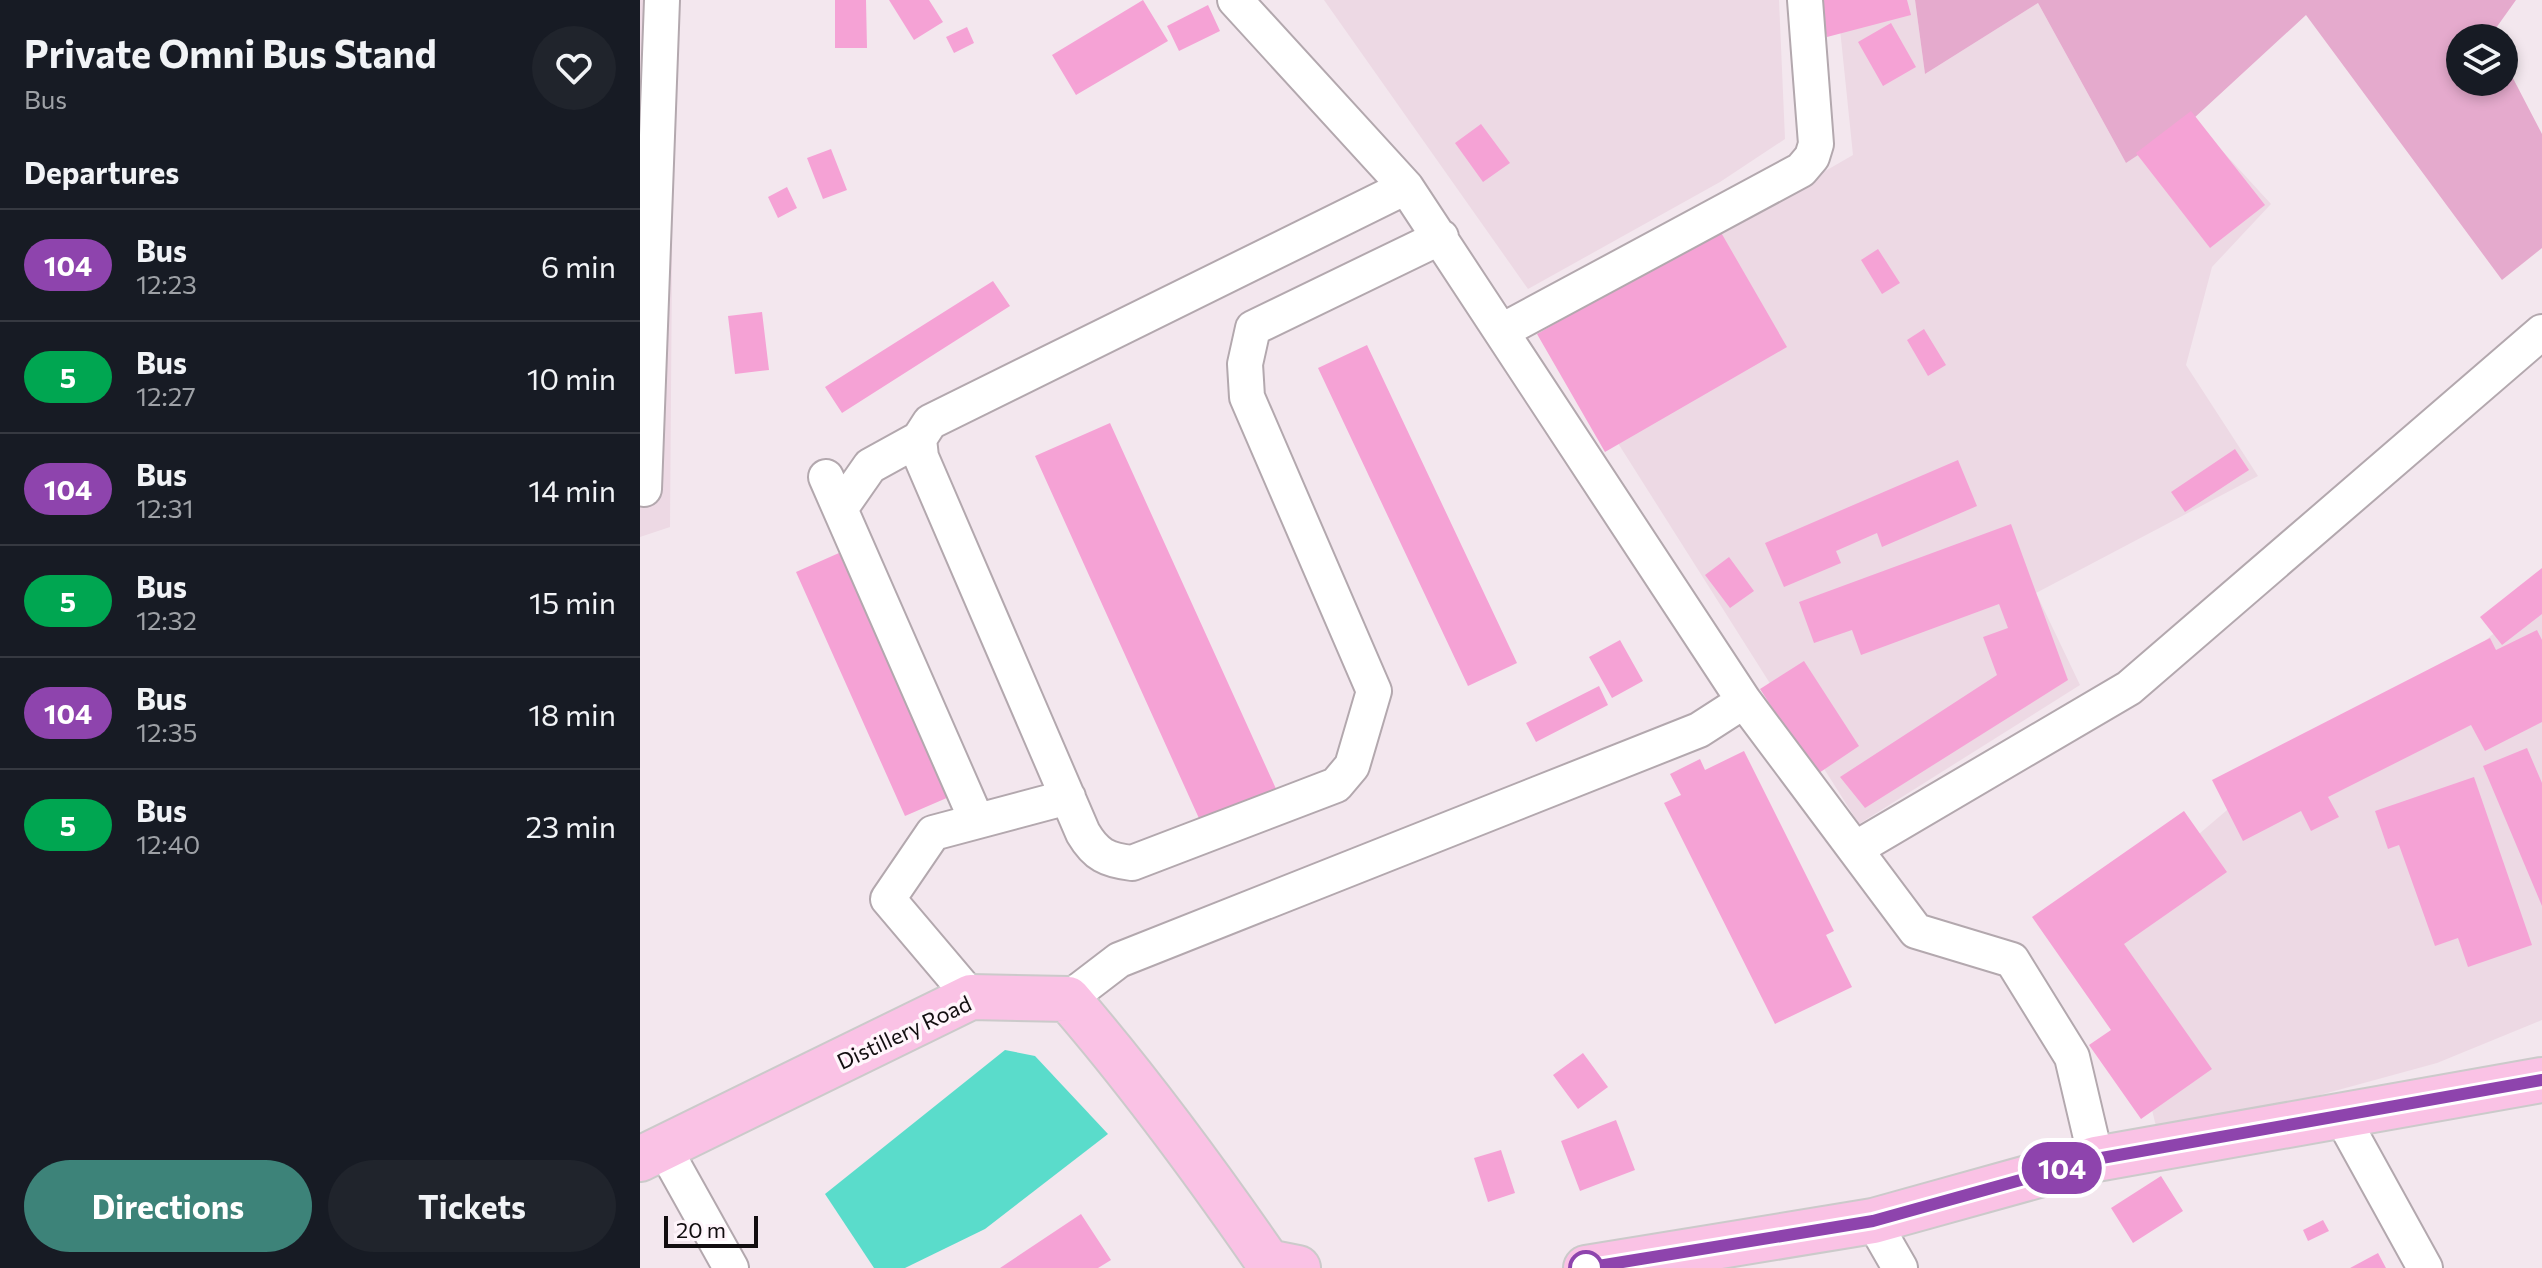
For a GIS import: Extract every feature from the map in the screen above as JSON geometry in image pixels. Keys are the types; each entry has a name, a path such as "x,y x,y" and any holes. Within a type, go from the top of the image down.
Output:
{"main road":[{"name":"Distillery Road","path":"652,1153 971,997 1068,999"},
{"path":"1068,999 1179,1136 1268,1262 1298,1268"},
{"path":"1586,1268 1873,1221 2096,1159 2542,1080"}],"street":[{"path":"644,489 646,320 662,0"},
{"path":"1235,0 1406,187 1744,701 1916,931 2012,960 2072,1057 2096,1159"},
{"path":"1502,331 1801,170 1812,157 1816,144 1805,0"},
{"path":"840,509 870,466 919,439 930,422 1406,187"},
{"path":"919,439 921,457 1093,849 1108,860 1132,863 1336,785 1352,766 1374,691 1247,397 1245,364 1253,328 1441,237"},
{"path":"1855,849 2129,688 2542,332"},
{"path":"826,477 976,819"},
{"path":"1068,999 1119,960 1699,730 1744,701"},
{"path":"971,997 888,899 933,833 976,819 1068,797"},
{"path":"2340,1114 2425,1268"},
{"path":"652,1153 731,1268"},
{"path":"1873,1221 1900,1268"}],"shaded area":[{"path":"640,0 674,0 670,527 640,537"},
{"path":"1324,0 1779,0 1785,139 1720,182 1528,289"},
{"path":"1837,0 1915,0 1925,74 2038,3 2126,163 2193,119 2271,204 2212,267 2186,365 2258,476 2036,593 2080,685 1859,824 1547,331 1853,155"},
{"path":"1915,0 2516,0 2499,24 2446,24 2446,96 2518,96 2518,88 2542,134 2542,248 2502,280 2306,15 2193,119 2126,163 2038,3 1925,74"},
{"path":"2542,593 2542,1020 2437,1063 2159,1139 2105,914 2233,805 2449,671"},
{"path":"1005,1050 1035,1056 1108,1134 985,1229 905,1268 874,1268 825,1194"}],"building":[{"path":"835,0 866,0 867,48 835,48"},
{"path":"889,0 929,0 943,22 914,40"},
{"path":"1143,0 1168,41 1076,95 1052,55"},
{"path":"1817,0 1907,0 1911,15 1827,37"},
{"path":"1208,5 1220,31 1179,51 1167,26"},
{"path":"1891,23 1916,67 1883,86 1858,42"},
{"path":"967,27 974,43 954,53 946,37"},
{"path":"2191,111 2265,205 2210,248 2136,153"},
{"path":"1481,124 1510,163 1483,182 1455,143"},
{"path":"831,149 847,190 823,199 807,158"},
{"path":"787,187 797,208 778,218 768,197"},
{"path":"1719,229 1787,347 1605,452 1537,334"},
{"path":"1878,249 1900,283 1882,294 1861,260"},
{"path":"993,281 1010,306 842,413 825,387"},
{"path":"762,312 769,370 735,374 728,316"},
{"path":"1924,329 1946,365 1928,376 1907,340"},
{"path":"1367,345 1517,663 1468,686 1318,368"},
{"path":"1110,423 1277,791 1202,825 1035,456"},
{"path":"2235,449 2249,470 2185,512 2171,492"},
{"path":"1958,460 1977,506 1882,547 1877,533 1836,551 1841,563 1784,587 1765,543"},
{"path":"2011,524 2068,680 1865,808 1840,777 1997,675 1983,637 2008,628 1999,604 1861,655 1852,630 1814,643 1799,602"},
{"path":"839,553 949,797 905,816 796,572"},
{"path":"1729,557 1754,591 1730,608 1705,575"},
{"path":"2542,568 2542,614 2502,645 2480,617"},
{"path":"2537,630 2542,640 2542,722 2485,751 2471,725 2328,797 2339,817 2311,831 2301,811 2243,841 2212,780 2490,638 2496,650"},
{"path":"1620,640 1643,681 1612,698 1589,657"},
{"path":"1804,661 1859,746 1816,775 1760,689"},
{"path":"1599,686 1608,705 1536,742 1526,723"},
{"path":"2527,748 2542,783 2542,906 2483,766"},
{"path":"1744,751 1834,931 1826,935 1852,987 1775,1024 1664,803 1681,795 1670,774 1700,759 1705,770"},
{"path":"2474,777 2532,945 2468,967 2458,938 2435,946 2399,845 2388,849 2375,811"},
{"path":"2184,811 2227,872 2124,944 2212,1069 2141,1119 2089,1045 2111,1030 2032,917"},
{"path":"1583,1053 1608,1087 1578,1109 1553,1075"},
{"path":"1616,1120 1635,1170 1580,1191 1561,1141"},
{"path":"1501,1150 1515,1193 1488,1202 1474,1158"},
{"path":"2161,1176 2183,1211 2133,1243 2111,1208"},
{"path":"1081,1214 1111,1260 1098,1268 1000,1268"},
{"path":"2323,1220 2329,1231 2308,1241 2303,1230"},
{"path":"2378,1253 2386,1268 2350,1268"}],"bus line":[{"name":"104","path":"1586,1268 1873,1221 2096,1159 2542,1080"}]}
